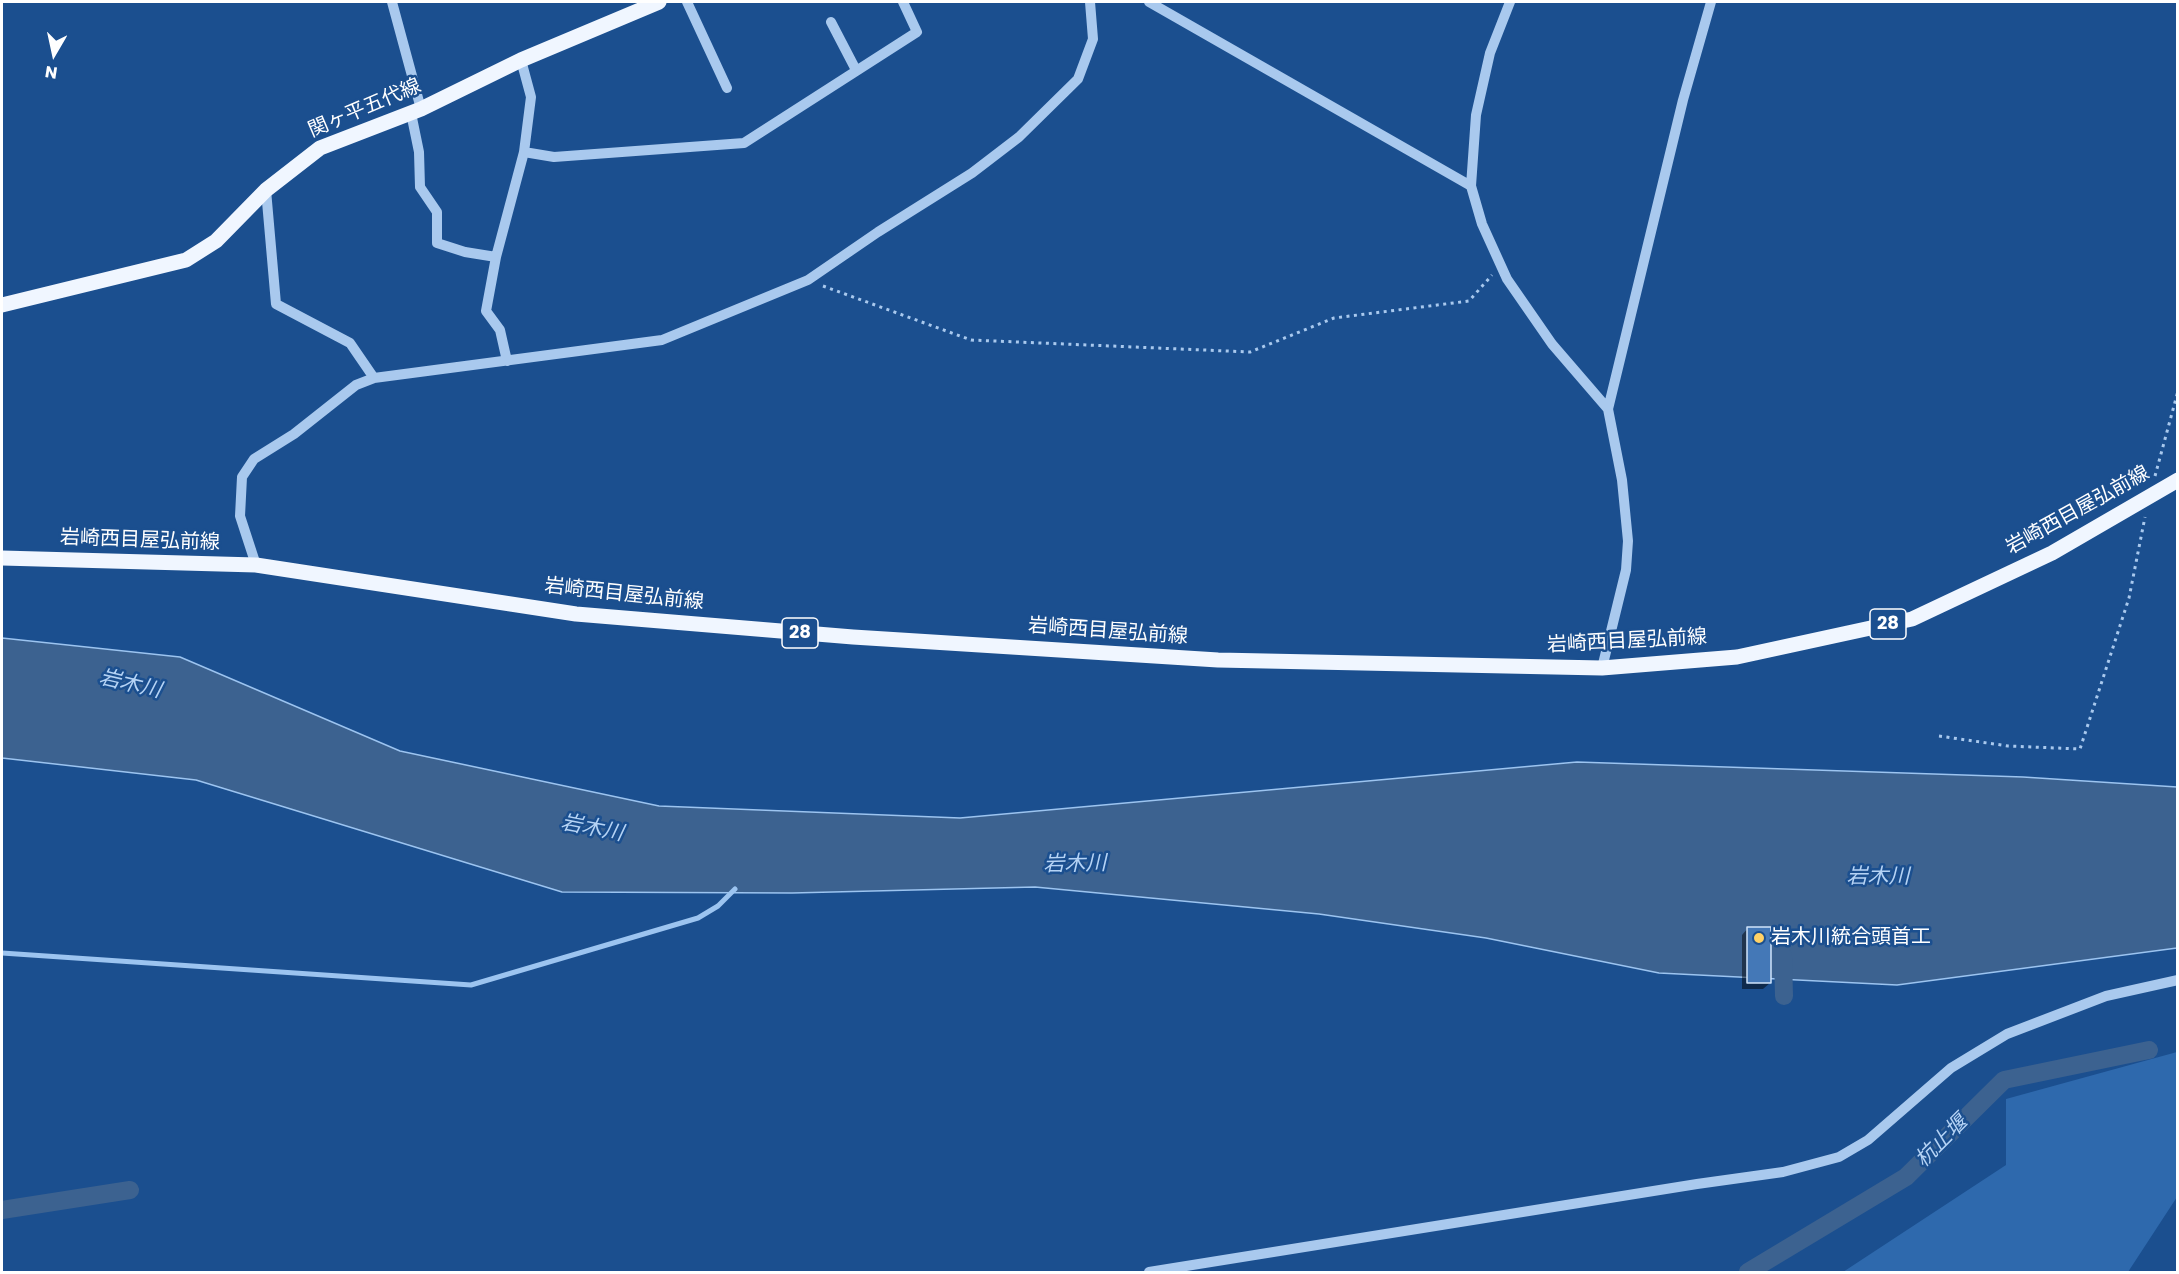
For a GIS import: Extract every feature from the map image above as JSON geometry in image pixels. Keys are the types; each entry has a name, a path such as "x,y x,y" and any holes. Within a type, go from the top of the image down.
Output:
{"main road":[{"name":"関ヶ平五代線","path":"2,305 186,260 216,241 266,190 320,148 416,111 521,60 659,2"},
{"name":"岩崎西目屋弘前線","path":"2,558 256,565 576,614 853,637 1218,660 1602,668 1737,657 1912,619 2052,553 2178,480"}],"street":[{"path":"392,2 416,111 420,187 437,212 437,243 465,252 496,257"},
{"path":"687,2 727,87"},
{"path":"524,152 554,156 744,143 917,32 903,2"},
{"path":"256,565 240,516 242,477 254,459 294,434 356,385 374,378 662,339 808,280 878,232 972,173 1019,137 1078,79 1093,39 1090,2"},
{"path":"1149,2 1471,186"},
{"path":"1510,2 1490,53 1476,115 1471,186 1482,224 1507,279 1552,344 1608,409"},
{"path":"1602,668 1626,570 1628,541 1622,480 1608,409 1683,100 1711,2"},
{"path":"831,22 856,70"},
{"path":"507,361 500,330 486,311 496,257 524,152 531,97 521,60"},
{"path":"266,190 276,304 350,343 374,378"},
{"path":"1149,1272 1783,1172 1839,1157 1868,1140 1951,1068 2007,1034 2106,996 2178,980"}],"path":[{"path":"808,280 971,340 1250,352 1334,318 1469,301 1501,265"},
{"path":"1940,736 2008,746 2080,749 2129,598 2149,498 2178,391"}],"shaded area":[{"path":"2177,1052 2177,1197 2128,1272 1843,1272 2006,1165 2006,1099"}],"water":[{"name":"岩木川","path":"2,638 180,657 400,751 659,806 960,818 1577,762 2023,777 2177,787 2177,948 1897,985 1659,973 1486,938 1319,914 1035,887 792,893 562,892 196,780 2,758"}],"building":[{"path":"1747,927 1771,927 1771,983 1747,983"}],"waterway":[{"path":"2,953 471,985 698,918 718,906 735,889"},
{"path":"1783,956 1784,996"},
{"name":"杭止堰","path":"1748,1272 1906,1177 2004,1080 2149,1050"},
{"path":"2,1210 130,1190"}],"place":[{"name":"岩木川統合頭首工","path":"1759,938"}]}
